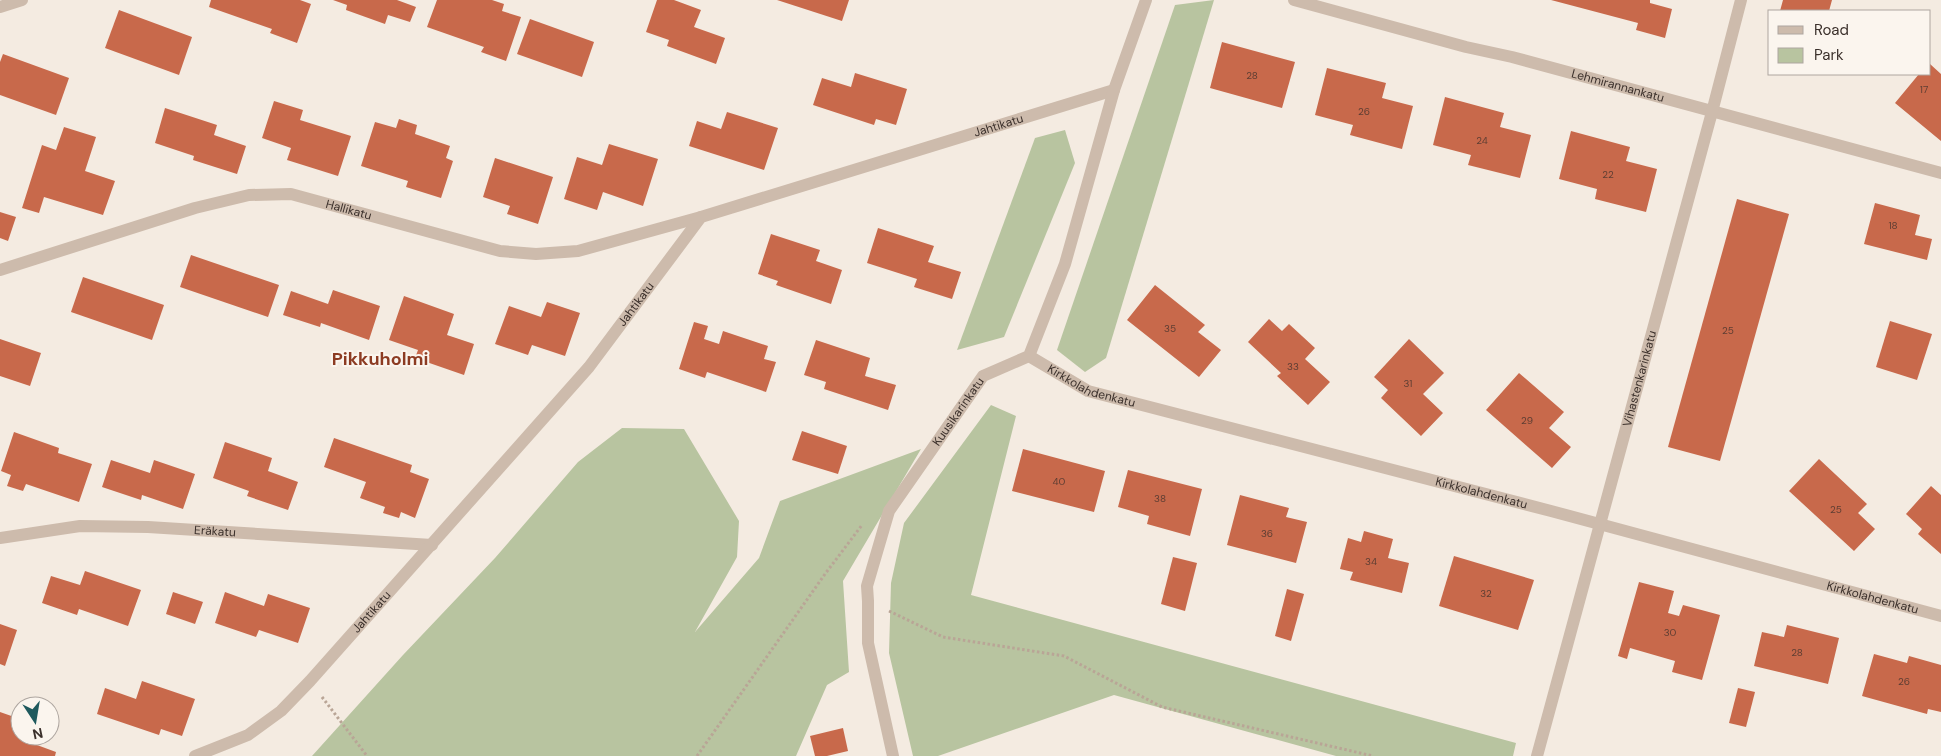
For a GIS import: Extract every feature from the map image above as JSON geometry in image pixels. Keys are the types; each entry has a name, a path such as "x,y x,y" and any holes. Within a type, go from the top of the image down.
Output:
{"street":[{"path":"0,7 22,0"},
{"path":"1029,356 1065,264 1114,90 1146,0"},
{"name":"Lehmirannankatu","path":"1294,0 1941,173"},
{"name":"Vihastenkarinkatu","path":"1537,756 1741,0"},
{"name":"Jahtikatu","path":"195,756 248,735 281,711 310,682 589,367 701,217 1114,90"},
{"name":"Hallikatu","path":"0,270 195,208 249,195 290,194 500,251 536,254 578,251 701,217"},
{"name":"Kuusikarinkatu","path":"893,756 868,643 868,586 889,511 982,376 1029,356"},
{"name":"Kirkkolahdenkatu","path":"1029,356 1088,391 1600,524 1941,616"},
{"name":"Eräkatu","path":"0,538 80,526 138,527 432,545"}],"path":[{"path":"697,756 864,521 889,511"},
{"path":"868,601 943,637 1064,656 1162,707 1373,756"},
{"path":"310,682 367,756"}],"green space":[{"path":"1214,0 1106,358 1085,372 1057,350 1175,5"},
{"path":"1065,130 1075,163 1004,337 957,350 1035,138"},
{"path":"991,405 1016,416 971,595 1516,743 1513,756 1336,756 1114,695 938,756 913,756 889,653 891,583 904,523"},
{"path":"622,428 684,429 739,521 737,557 695,632 759,558 780,501 921,449 843,581 849,672 827,685 796,756 312,756 403,655 495,558 578,462"}],"building":[{"path":"211,0 300,0 311,4 297,43 270,33 272,29 209,7"},
{"path":"333,0 397,0 416,7 410,22 388,15 385,24 346,10 347,5"},
{"path":"437,0 492,0 504,4 502,11 521,17 506,61 481,52 484,47 427,27"},
{"path":"657,0 674,0 701,10 694,27 725,38 716,64 667,46 669,40 646,32"},
{"path":"777,0 849,0 842,21"},
{"path":"1551,0 1650,0 1650,3 1672,9 1665,38 1636,30 1638,23"},
{"path":"1783,0 1832,0 1829,10 1780,10"},
{"path":"119,10 192,37 179,75 105,48"},
{"path":"530,19 594,42 582,77 517,54"},
{"path":"1222,42 1295,62 1282,108 1210,88"},
{"path":"3,54 69,78 56,115 0,95 0,62"},
{"path":"1931,65 1941,74 1941,141 1895,103 1918,75 1931,75"},
{"path":"1327,68 1386,83 1382,98 1413,106 1402,149 1350,135 1353,125 1315,115"},
{"path":"855,73 907,89 896,125 876,119 874,125 813,105 822,78 851,87"},
{"path":"1445,97 1504,113 1500,127 1531,135 1520,178 1468,165 1471,155 1433,145"},
{"path":"274,101 303,110 300,120 351,136 338,176 287,160 291,148 262,138"},
{"path":"165,108 217,125 214,135 246,146 237,174 193,160 194,156 155,143"},
{"path":"727,112 778,128 764,170 689,146 697,121 721,129"},
{"path":"399,119 417,125 415,134 450,146 446,158 453,161 441,198 406,187 408,181 361,166 375,122 396,128"},
{"path":"64,127 96,137 85,171 115,181 103,215 44,197 39,213 22,208 42,145 56,150"},
{"path":"1571,131 1630,147 1626,161 1657,169 1646,212 1595,199 1597,189 1559,179"},
{"path":"609,144 658,159 643,206 603,192 597,210 564,199 577,157 602,165"},
{"path":"495,158 553,177 538,224 507,214 510,206 483,197"},
{"path":"1737,199 1789,214 1720,461 1668,447"},
{"path":"1875,203 1920,215 1915,235 1932,239 1927,260 1864,244"},
{"path":"0,212 16,217 8,241 0,238"},
{"path":"878,228 934,246 928,262 961,272 952,299 914,287 917,279 867,263"},
{"path":"771,234 820,250 816,261 842,270 831,304 776,285 778,281 758,274"},
{"path":"191,255 279,285 268,317 180,287"},
{"path":"83,277 164,305 152,340 71,312"},
{"path":"1155,285 1205,325 1198,332 1221,350 1199,377 1127,320"},
{"path":"333,290 380,306 369,340 321,323 320,327 283,315 291,291 328,304"},
{"path":"404,296 454,314 447,335 474,344 464,375 415,358 418,350 389,340"},
{"path":"547,302 580,313 565,356 532,345 528,355 495,344 509,306 541,317"},
{"path":"1269,319 1282,331 1289,324 1315,348 1305,359 1330,382 1308,405 1277,376 1281,373 1248,342"},
{"path":"1890,321 1932,334 1917,380 1876,367"},
{"path":"694,322 708,326 704,339 719,344 723,331 768,346 764,359 776,362 766,392 707,372 705,378 679,369"},
{"path":"0,339 41,353 30,386 0,376"},
{"path":"1409,339 1444,373 1423,394 1443,413 1421,436 1381,398 1388,390 1374,377"},
{"path":"816,340 870,358 865,376 896,385 888,410 824,389 826,382 804,375"},
{"path":"1519,373 1564,412 1549,428 1571,447 1552,468 1486,410"},
{"path":"802,431 847,446 838,474 792,460"},
{"path":"14,432 59,448 58,453 92,464 79,502 26,484 23,491 7,486 11,475 1,471"},
{"path":"334,438 412,465 410,472 429,479 415,518 401,512 399,518 383,513 385,507 360,498 366,482 324,467"},
{"path":"225,442 272,458 268,471 298,482 288,510 247,496 249,491 213,478"},
{"path":"1023,449 1105,471 1094,512 1012,491"},
{"path":"1819,459 1867,504 1858,513 1875,529 1854,551 1789,491"},
{"path":"111,460 150,473 154,460 195,474 183,509 142,495 141,500 102,487"},
{"path":"1128,470 1202,489 1190,536 1147,524 1149,516 1118,507"},
{"path":"1931,486 1941,495 1941,554 1918,534 1922,529 1906,514"},
{"path":"1240,495 1289,508 1286,517 1307,522 1296,563 1227,545"},
{"path":"1364,531 1393,539 1388,558 1409,563 1402,593 1350,580 1353,572 1340,569 1348,538 1361,542"},
{"path":"1454,556 1534,580 1518,630 1439,606"},
{"path":"1173,557 1197,563 1185,611 1161,604"},
{"path":"85,571 141,590 128,626 79,609 77,615 42,603 51,576 80,585"},
{"path":"1639,582 1674,591 1668,613 1679,616 1683,605 1720,615 1702,680 1672,672 1675,661 1630,648 1627,659 1618,656"},
{"path":"1287,589 1304,594 1291,641 1275,636"},
{"path":"173,592 203,602 195,624 166,614"},
{"path":"225,592 264,606 268,594 310,608 298,643 259,630 256,637 215,623"},
{"path":"0,624 17,630 5,666 0,664"},
{"path":"1787,625 1839,638 1828,684 1754,666 1762,632 1784,637"},
{"path":"1874,654 1907,663 1909,656 1941,665 1941,712 1928,709 1927,714 1862,696"},
{"path":"142,681 195,699 182,736 161,729 159,735 97,714 105,688 136,699"},
{"path":"1738,688 1755,692 1746,727 1729,723"},
{"path":"0,712 10,716 10,746 40,746 56,752 55,756 0,756"},
{"path":"843,728 848,751 827,756 815,756 810,736"}],"district":[{"name":"Pikkuholmi","path":"380,359"}]}
